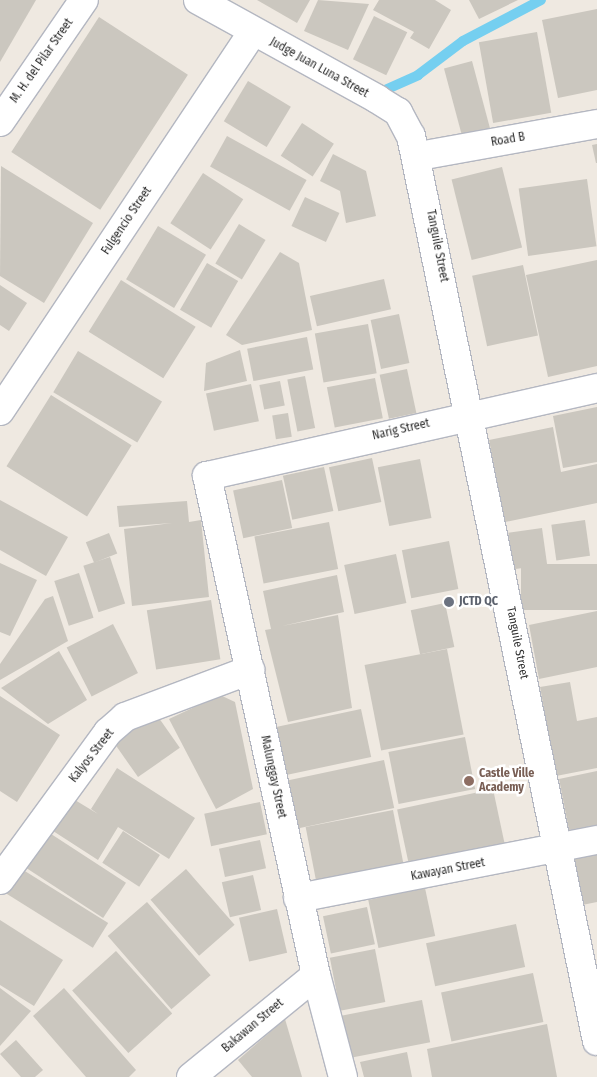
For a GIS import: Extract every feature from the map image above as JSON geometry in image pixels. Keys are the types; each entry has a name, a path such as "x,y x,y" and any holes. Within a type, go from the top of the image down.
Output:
{"street":[{"name":"M. H. del Pilar Street","path":"0,122 84,0"},
{"name":"Judge Juan Luna Street","path":"198,0 398,112 419,156"},
{"name":"Fulgencio Street","path":"0,411 253,32"},
{"name":"Road B","path":"419,156 597,124"},
{"name":"Tanguile Street","path":"419,156 597,1041"},
{"name":"Narig Street","path":"206,476 470,414 597,388"},
{"name":"Malunggay Street","path":"206,476 250,670 298,898 343,1077"},
{"name":"Kalyos Street","path":"0,880 108,732 125,718 250,670"},
{"name":"Kawayan Street","path":"298,898 597,840"},
{"name":"Bakawan Street","path":"191,1077 316,975"}],"building":[{"path":"0,0 36,0 0,62"},
{"path":"257,0 310,0 297,23"},
{"path":"318,0 369,4 348,50 304,31"},
{"path":"379,0 435,0 451,10 429,49 410,38 414,32 373,10"},
{"path":"469,0 518,0 479,19"},
{"path":"597,9 597,90 558,98 542,20"},
{"path":"374,16 407,32 386,75 353,59"},
{"path":"99,17 188,75 100,210 11,152"},
{"path":"537,32 551,113 493,123 479,42"},
{"path":"472,61 492,134 464,142 444,69"},
{"path":"248,81 291,107 267,147 224,121"},
{"path":"302,123 334,144 313,176 281,156"},
{"path":"227,136 307,180 290,211 210,167"},
{"path":"597,144 597,163 596,163 592,145"},
{"path":"333,154 366,171 376,216 346,223 340,191 320,181"},
{"path":"1,166 93,223 44,303 0,276"},
{"path":"502,167 522,248 472,260 452,180"},
{"path":"203,173 243,199 211,249 170,223"},
{"path":"587,179 596,246 528,256 519,189"},
{"path":"305,197 339,213 326,242 291,226"},
{"path":"239,224 266,240 242,279 215,263"},
{"path":"158,226 206,255 174,308 126,279"},
{"path":"280,252 299,263 312,330 242,345 226,335"},
{"path":"597,260 597,366 548,377 526,275"},
{"path":"207,263 238,281 211,328 180,310"},
{"path":"523,265 538,335 487,346 472,276"},
{"path":"384,279 391,309 317,326 310,296"},
{"path":"121,280 196,327 163,378 89,332"},
{"path":"0,285 27,303 9,331 0,325"},
{"path":"399,314 409,363 381,369 371,320"},
{"path":"368,324 377,373 324,383 315,333"},
{"path":"307,337 313,369 253,381 247,349"},
{"path":"240,350 247,381 204,391 206,363"},
{"path":"78,351 162,401 137,443 53,392"},
{"path":"407,369 416,413 389,419 380,375"},
{"path":"305,376 315,428 297,431 287,379"},
{"path":"375,378 383,418 335,428 327,387"},
{"path":"280,381 285,406 264,410 259,385"},
{"path":"251,384 259,421 214,431 206,394"},
{"path":"51,395 132,445 87,517 6,466"},
{"path":"597,407 597,462 563,468 553,416"},
{"path":"288,413 292,437 276,439 272,416"},
{"path":"553,427 561,472 597,464 597,503 505,522 489,440"},
{"path":"372,458 381,502 338,511 329,467"},
{"path":"420,459 431,518 389,526 378,467"},
{"path":"324,467 333,511 292,520 283,476"},
{"path":"282,480 292,528 243,538 233,490"},
{"path":"0,500 68,537 46,576 0,550"},
{"path":"187,501 189,522 201,520 209,597 132,606 124,529 172,523 119,527 117,506"},
{"path":"585,520 590,556 556,560 551,525"},
{"path":"329,522 338,569 264,584 254,537"},
{"path":"542,528 547,565 513,569 508,533"},
{"path":"109,533 117,553 94,563 86,542"},
{"path":"449,541 458,589 411,598 402,550"},
{"path":"396,554 406,603 355,614 344,565"},
{"path":"110,557 125,604 99,612 83,566"},
{"path":"0,563 37,580 10,636 0,632"},
{"path":"521,564 597,564 597,610 521,610"},
{"path":"79,573 94,618 69,626 54,581"},
{"path":"337,575 344,612 282,626 338,615 352,708 288,722 265,630 271,629 263,591"},
{"path":"53,596 68,641 0,680 0,664 45,599"},
{"path":"211,600 220,659 156,669 147,610"},
{"path":"445,603 454,647 420,654 411,610"},
{"path":"597,611 597,667 539,679 529,625"},
{"path":"113,624 138,673 92,697 67,648"},
{"path":"447,649 464,734 381,750 365,665"},
{"path":"59,651 87,700 48,724 1,688"},
{"path":"570,682 577,721 597,717 597,768 556,776 540,687"},
{"path":"220,695 235,702 253,789 216,809 169,719"},
{"path":"0,696 60,735 17,802 0,791"},
{"path":"361,709 371,757 285,775 275,727"},
{"path":"154,711 180,748 138,777 112,740"},
{"path":"465,737 475,789 399,804 388,752"},
{"path":"384,760 394,808 291,830 280,782"},
{"path":"117,768 195,818 169,859 118,827 98,860 50,829 70,797 98,814 91,809"},
{"path":"597,771 597,825 569,830 559,779"},
{"path":"493,789 505,847 409,867 397,809"},
{"path":"260,802 267,834 211,846 204,814"},
{"path":"393,810 404,867 317,884 306,827"},
{"path":"123,831 160,855 139,887 102,863"},
{"path":"48,832 126,883 103,918 25,867"},
{"path":"260,840 266,868 225,877 219,849"},
{"path":"597,847 597,902 582,905 571,852"},
{"path":"20,868 108,923 93,948 5,893"},
{"path":"186,869 235,925 199,956 151,900"},
{"path":"253,875 261,910 230,917 222,882"},
{"path":"425,888 435,936 378,948 368,900"},
{"path":"147,902 211,975 171,1009 108,936"},
{"path":"367,907 375,944 331,954 323,916"},
{"path":"277,909 287,953 249,962 239,918"},
{"path":"0,920 63,960 34,1006 0,985"},
{"path":"516,924 525,967 435,986 426,943"},
{"path":"375,949 385,1002 340,1011 330,958"},
{"path":"116,951 172,1013 128,1053 72,990"},
{"path":"533,973 543,1022 451,1041 441,993"},
{"path":"0,988 31,1011 0,1046"},
{"path":"64,988 136,1070 129,1077 86,1077 33,1016"},
{"path":"422,1000 430,1042 351,1058 342,1015"},
{"path":"285,1019 302,1077 252,1077 238,1060"},
{"path":"547,1024 557,1077 432,1077 427,1049"},
{"path":"16,1040 43,1070 35,1077 21,1077 0,1054"},
{"path":"407,1052 412,1077 364,1077 360,1062"}],"waterway":[{"path":"385,90 418,75 463,41 541,0"}],"place":[{"name":"JCTD QC","path":"449,602"},
{"name":"Castle Ville Academy","path":"469,781"}]}
